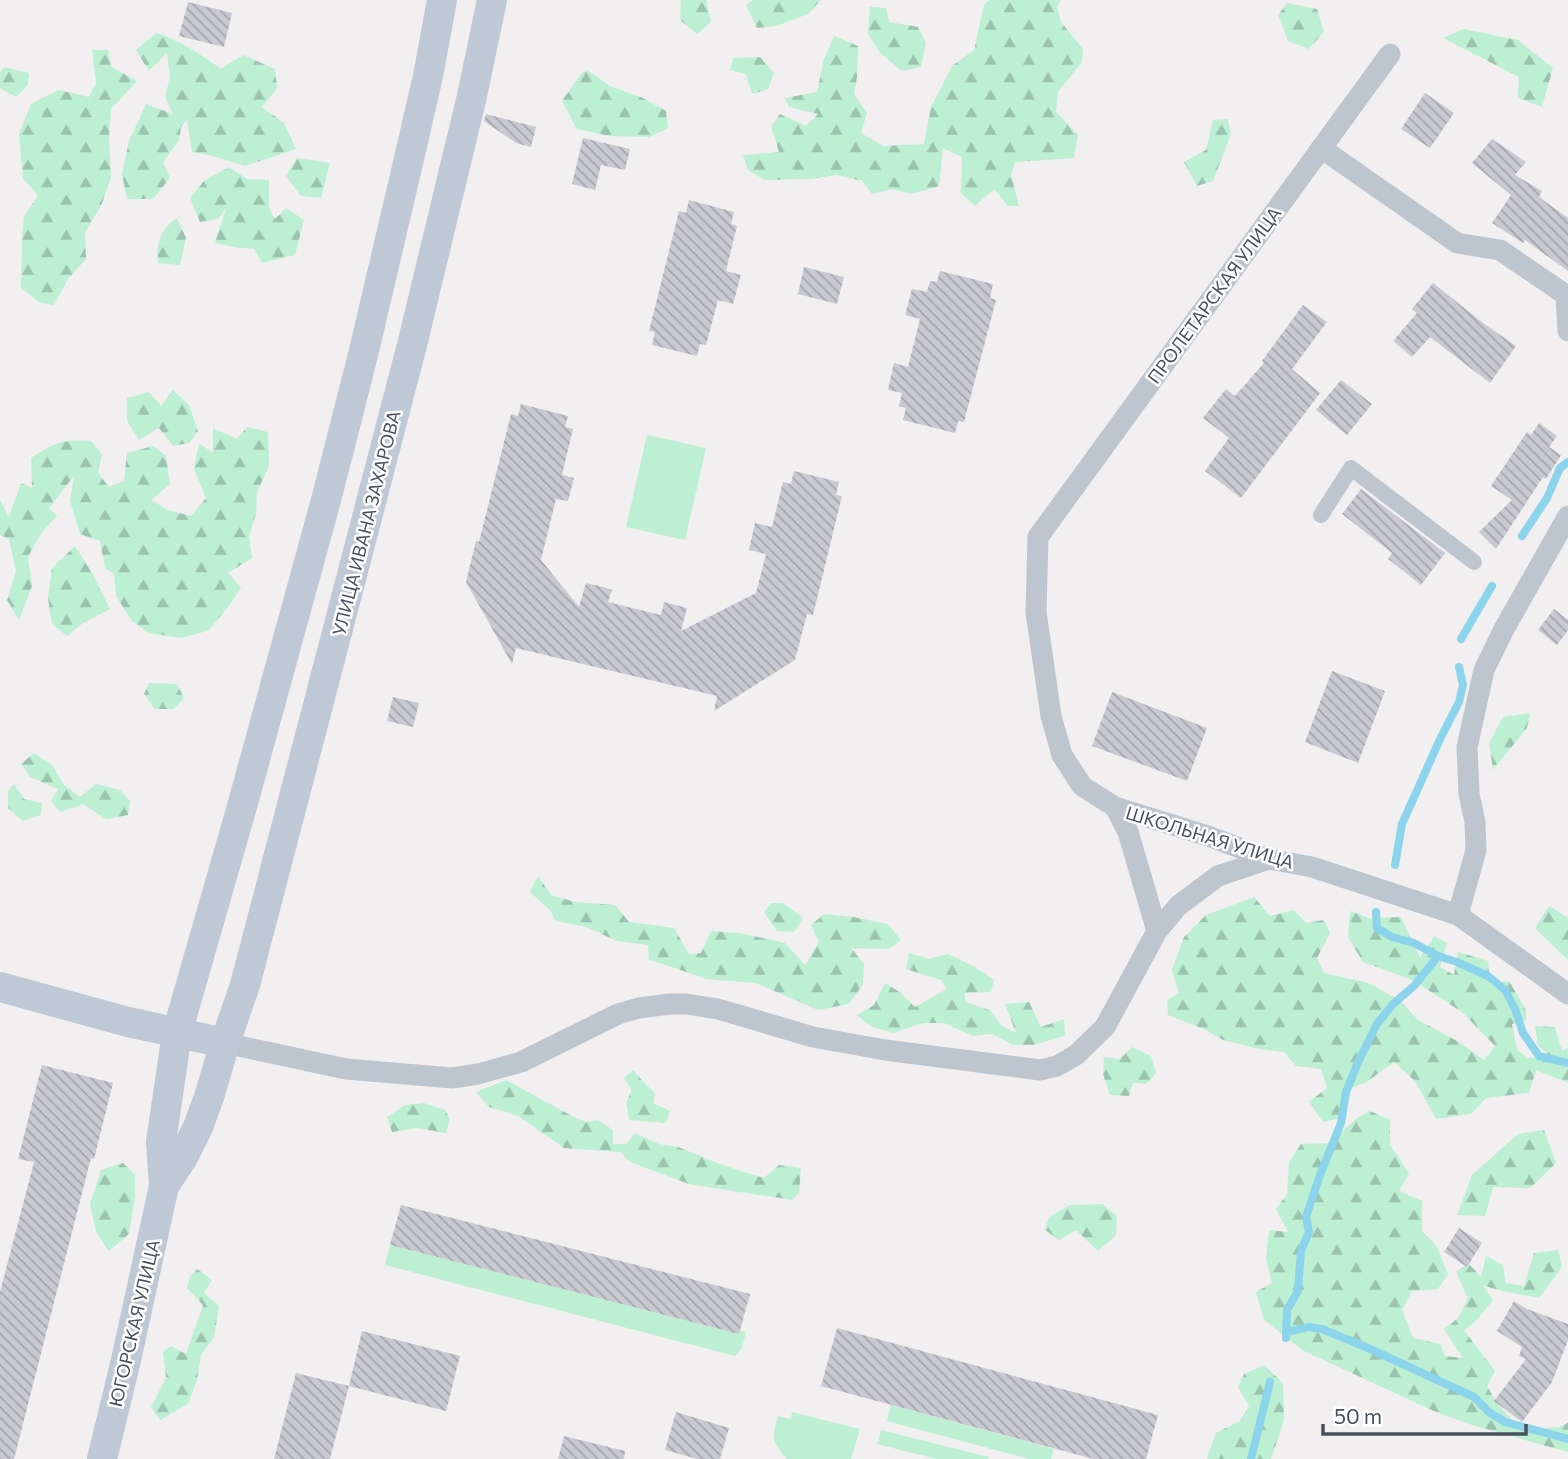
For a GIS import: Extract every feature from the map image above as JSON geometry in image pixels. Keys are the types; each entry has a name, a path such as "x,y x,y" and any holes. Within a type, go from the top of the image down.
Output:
{"main road":[{"path":"177,1032 251,776 333,474 417,125 442,0"},
{"name":"УЛИЦА ИВАНА ЗАХАРОВА","path":"225,1043 245,985 412,345 472,96 492,0"},
{"path":"0,987 128,1022 225,1043"},
{"name":"ЮГОРСКАЯ УЛИЦА","path":"102,1459 164,1186 161,1142 177,1032"},
{"name":"ЮГОРСКАЯ УЛИЦА","path":"164,1186 182,1159 198,1127 225,1043"}],"street":[{"name":"ПРОЛЕТАРСКАЯ УЛИЦА","path":"1038,537 1390,54"},
{"path":"1321,148 1457,243 1500,250 1566,295 1567,331"},
{"path":"1321,515 1351,468 1474,562"},
{"path":"1458,915 1476,850 1467,747 1483,670 1568,516"},
{"name":"ШКОЛЬНАЯ УЛИЦА","path":"1038,537 1036,612 1051,716 1062,755 1082,786 1115,807 1208,836 1269,859 1312,867 1458,915 1568,994"},
{"path":"1115,807 1128,832 1157,931"},
{"path":"225,1043 346,1069 452,1078 521,1062 618,1014 639,1008 687,1004 718,1009 813,1037 885,1050 1040,1070 1057,1066 1076,1055 1105,1027 1157,931 1178,906 1219,876 1269,859"}],"green space":[{"path":"681,0 706,0 711,22 697,34 680,20"},
{"path":"753,0 821,0 808,14 776,26 757,28 746,5"},
{"path":"989,0 1061,0 1057,7 1061,22 1083,49 1082,62 1058,92 1056,112 1078,135 1074,158 1015,162 1011,175 1019,206 1008,206 994,189 975,206 961,193 962,157 943,148 939,186 912,194 892,189 872,194 862,181 836,175 811,179 765,180 748,170 743,155 779,152 771,126 780,114 806,126 818,114 789,107 785,98 817,92 824,59 834,36 858,46 854,94 867,113 861,133 883,146 924,144 931,107 952,66 974,50 984,5"},
{"path":"1287,3 1317,9 1324,32 1309,49 1288,41 1278,15"},
{"path":"870,7 886,8 889,22 918,27 926,43 921,67 902,71 880,53 868,34"},
{"path":"1463,29 1518,40 1553,68 1542,107 1518,98 1519,77 1443,38"},
{"path":"156,33 181,43 221,69 243,55 275,69 277,88 262,107 284,123 296,149 245,166 192,152 187,119 181,127 179,140 163,162 170,178 153,199 127,199 122,174 129,141 146,104 173,114 165,97 170,77 167,53 149,71 136,50"},
{"path":"92,50 108,50 111,67 137,81 111,109 111,177 101,206 85,232 86,259 68,279 54,305 39,302 21,288 24,216 38,196 23,178 19,134 31,104 58,90 89,97 96,83"},
{"path":"760,57 774,73 768,89 752,94 746,74 730,70 733,58"},
{"path":"4,67 29,73 28,85 16,97 0,88 0,73"},
{"path":"587,70 610,86 643,98 666,111 668,128 649,137 609,136 577,129 562,101 581,74"},
{"path":"1228,119 1231,134 1213,181 1197,186 1184,162 1206,150 1213,120"},
{"path":"297,158 330,163 321,198 301,196 286,176"},
{"path":"229,167 247,179 269,180 269,208 275,219 286,208 304,220 295,255 262,263 254,249 215,243 226,208 218,219 200,222 190,198 204,181"},
{"path":"177,218 186,238 180,265 158,263 160,238"},
{"path":"173,390 189,405 198,431 189,443 173,446 159,428 139,440 127,421 127,398 149,392 161,406"},
{"path":"247,427 268,432 269,466 257,492 256,514 249,536 252,558 228,573 241,588 209,630 182,638 149,633 132,621 116,596 114,574 105,568 100,541 80,534 70,501 74,476 49,508 57,516 42,532 28,557 32,586 19,620 7,600 16,571 9,539 0,535 0,500 9,517 21,483 32,488 31,458 59,443 91,441 102,454 98,473 109,487 124,481 127,453 153,446 166,456 170,484 151,500 168,510 191,516 206,498 194,469 199,443 213,453 213,428 237,439"},
{"path":"647,435 706,448 685,540 626,527"},
{"path":"75,546 110,609 83,623 67,636 52,624 48,599 52,568"},
{"path":"149,683 177,684 184,698 174,709 155,709 144,694"},
{"path":"1530,713 1527,728 1493,770 1489,743 1503,717"},
{"path":"34,753 52,765 64,785 80,797 96,784 120,790 130,801 128,815 106,819 83,804 61,812 51,801 58,789 30,777 21,764"},
{"path":"14,784 24,799 42,803 41,815 23,821 8,808 8,791"},
{"path":"538,876 551,895 575,902 615,905 629,922 674,928 689,954 701,953 711,931 740,933 785,943 805,965 819,942 811,925 824,914 888,924 901,940 889,949 851,948 864,964 863,984 849,1004 818,1010 756,983 706,979 649,960 648,945 617,941 586,927 556,921 550,910 530,892"},
{"path":"1254,897 1270,916 1294,910 1306,923 1324,920 1330,933 1317,958 1324,973 1368,983 1401,1001 1418,1020 1459,1042 1484,1060 1495,1046 1462,1012 1412,980 1363,962 1348,937 1350,911 1369,918 1401,917 1420,958 1434,936 1447,943 1440,967 1454,975 1458,952 1488,961 1490,984 1509,981 1526,1010 1526,1020 1512,1024 1517,1050 1528,1058 1550,1057 1538,1045 1535,1026 1555,1027 1562,1051 1568,1048 1568,1083 1536,1070 1529,1093 1486,1098 1471,1114 1436,1119 1415,1081 1394,1062 1365,1083 1351,1088 1345,1117 1323,1122 1309,1102 1327,1088 1321,1069 1296,1066 1284,1052 1223,1040 1204,1029 1168,1015 1167,1000 1179,993 1172,970 1184,937 1206,915"},
{"path":"771,903 783,903 803,918 794,932 777,931 764,912"},
{"path":"1549,906 1568,918 1568,960 1535,928"},
{"path":"909,953 929,959 948,954 994,980 991,992 965,993 965,1002 990,1010 1002,1026 1016,1033 1005,1004 1029,1002 1041,1027 1064,1019 1065,1036 1033,1045 1013,1045 992,1034 973,1036 944,1023 923,1023 893,1033 870,1026 857,1015 874,1005 885,983 901,993 915,1007 947,989 941,980 906,969"},
{"path":"1132,1047 1151,1056 1156,1073 1146,1084 1133,1083 1129,1096 1110,1095 1103,1074 1104,1057 1120,1059"},
{"path":"633,1070 655,1094 653,1103 670,1111 666,1123 629,1120 626,1102 632,1090 624,1078"},
{"path":"506,1080 572,1116 586,1122 598,1120 613,1130 613,1144 626,1144 635,1133 659,1144 678,1147 764,1178 779,1165 801,1168 799,1193 792,1200 689,1184 630,1162 620,1152 564,1148 518,1116 489,1107 476,1092"},
{"path":"424,1103 445,1110 450,1119 446,1133 417,1128 392,1132 387,1117 405,1105"},
{"path":"1370,1111 1390,1120 1390,1144 1409,1174 1399,1191 1422,1201 1422,1231 1436,1245 1448,1274 1438,1289 1412,1291 1402,1310 1413,1338 1440,1344 1445,1356 1463,1358 1444,1329 1458,1318 1468,1298 1456,1272 1468,1263 1481,1277 1486,1256 1503,1265 1506,1283 1524,1286 1534,1253 1558,1250 1562,1267 1539,1298 1482,1285 1493,1300 1475,1322 1464,1330 1495,1371 1487,1386 1504,1411 1518,1423 1536,1429 1558,1427 1568,1422 1568,1452 1472,1425 1434,1411 1304,1351 1264,1320 1256,1292 1272,1283 1266,1259 1269,1230 1288,1232 1276,1209 1287,1194 1289,1162 1301,1144 1330,1143 1357,1118"},
{"path":"1544,1130 1556,1163 1530,1188 1493,1187 1485,1216 1457,1215 1472,1175 1518,1134"},
{"path":"123,1163 135,1175 135,1196 129,1234 109,1251 96,1232 90,1204 101,1170"},
{"path":"1102,1204 1117,1216 1116,1235 1098,1251 1076,1230 1059,1240 1045,1230 1049,1217 1070,1205"},
{"path":"390,1245 739,1334 740,1330 746,1332 742,1348 735,1356 385,1265"},
{"path":"197,1269 212,1280 204,1293 219,1306 214,1337 201,1355 197,1380 188,1404 160,1420 151,1407 166,1378 163,1352 171,1346 186,1354 203,1305 187,1288 190,1276"},
{"path":"1264,1365 1283,1383 1284,1420 1271,1459 1208,1459 1216,1433 1240,1421 1249,1406 1238,1387 1244,1374"},
{"path":"891,1405 1054,1449 1051,1459 1029,1459 887,1421"},
{"path":"792,1412 860,1429 851,1459 787,1459 778,1448 774,1435 778,1416 791,1419"},
{"path":"881,1430 989,1457 937,1459 877,1444"}],"building":[{"path":"188,2 232,13 224,47 179,36"},
{"path":"1425,93 1454,113 1430,148 1401,129"},
{"path":"486,114 536,127 531,147 516,143 484,121"},
{"path":"583,138 630,149 625,170 601,165 595,190 572,184"},
{"path":"1492,139 1526,162 1515,175 1542,191 1539,197 1568,218 1568,271 1525,240 1523,243 1492,223 1511,195 1472,163"},
{"path":"689,200 734,212 731,224 737,226 726,271 741,275 733,304 718,300 706,345 700,344 697,356 652,345 655,332 649,331 679,211 686,213"},
{"path":"804,267 844,277 837,304 798,294"},
{"path":"940,271 993,284 990,298 996,300 964,422 958,421 955,433 903,420 906,408 899,406 902,393 888,390 894,363 908,367 920,319 905,315 912,289 927,292 930,281 937,282"},
{"path":"1433,283 1516,346 1490,383 1430,337 1412,357 1393,341 1417,313 1412,309"},
{"path":"1303,305 1327,322 1292,369 1320,393 1241,498 1205,471 1229,438 1203,418 1226,389 1235,396 1264,363 1262,361"},
{"path":"1341,380 1372,404 1347,435 1316,410"},
{"path":"521,404 568,416 565,427 573,429 562,475 574,478 568,501 556,499 541,560 579,607 586,583 599,586 612,590 608,602 620,605 661,615 664,602 687,608 681,631 756,593 766,554 749,550 755,523 772,527 783,482 791,484 794,471 839,482 836,495 842,496 813,615 807,614 795,660 714,711 717,696 516,648 512,664 466,582 476,541 479,542 511,414 518,416"},
{"path":"1539,423 1557,436 1549,447 1561,455 1546,479 1543,477 1496,549 1479,532 1512,500 1491,486 1527,432 1531,435"},
{"path":"1361,489 1445,553 1421,585 1388,559 1392,553 1342,514"},
{"path":"1554,609 1568,620 1568,630 1557,645 1538,630"},
{"path":"1332,671 1385,691 1358,763 1305,742"},
{"path":"1112,692 1207,728 1187,781 1092,746"},
{"path":"393,697 419,703 413,727 387,721"},
{"path":"42,1065 113,1083 94,1159 91,1158 14,1459 0,1459 0,1292 34,1162 18,1159"},
{"path":"401,1205 750,1294 739,1334 390,1245"},
{"path":"1459,1228 1482,1243 1467,1267 1444,1252"},
{"path":"1514,1301 1527,1309 1568,1324 1568,1340 1552,1382 1522,1422 1494,1401 1526,1359 1519,1356 1522,1347 1497,1331"},
{"path":"837,1328 1158,1415 1146,1459 1094,1459 821,1386"},
{"path":"362,1331 460,1356 446,1411 349,1386"},
{"path":"296,1373 349,1386 330,1459 274,1459"},
{"path":"676,1412 729,1428 720,1459 697,1459 665,1450"},
{"path":"564,1436 625,1451 624,1459 558,1459"}],"waterway":[{"path":"1522,536 1547,498 1560,468 1568,462"},
{"path":"1461,639 1492,586"},
{"path":"1395,865 1402,824 1459,702 1463,685 1459,667"},
{"path":"1376,912 1377,928 1392,937 1414,943 1488,976 1505,990 1523,1033 1539,1056 1568,1063"},
{"path":"1286,1338 1287,1310 1298,1291 1301,1251 1309,1232 1306,1217 1341,1123 1346,1092 1377,1024 1393,1004 1414,986 1438,956"},
{"path":"1286,1332 1309,1327 1322,1329 1474,1397 1489,1412 1505,1422 1568,1439"},
{"path":"1251,1459 1270,1382"}]}
